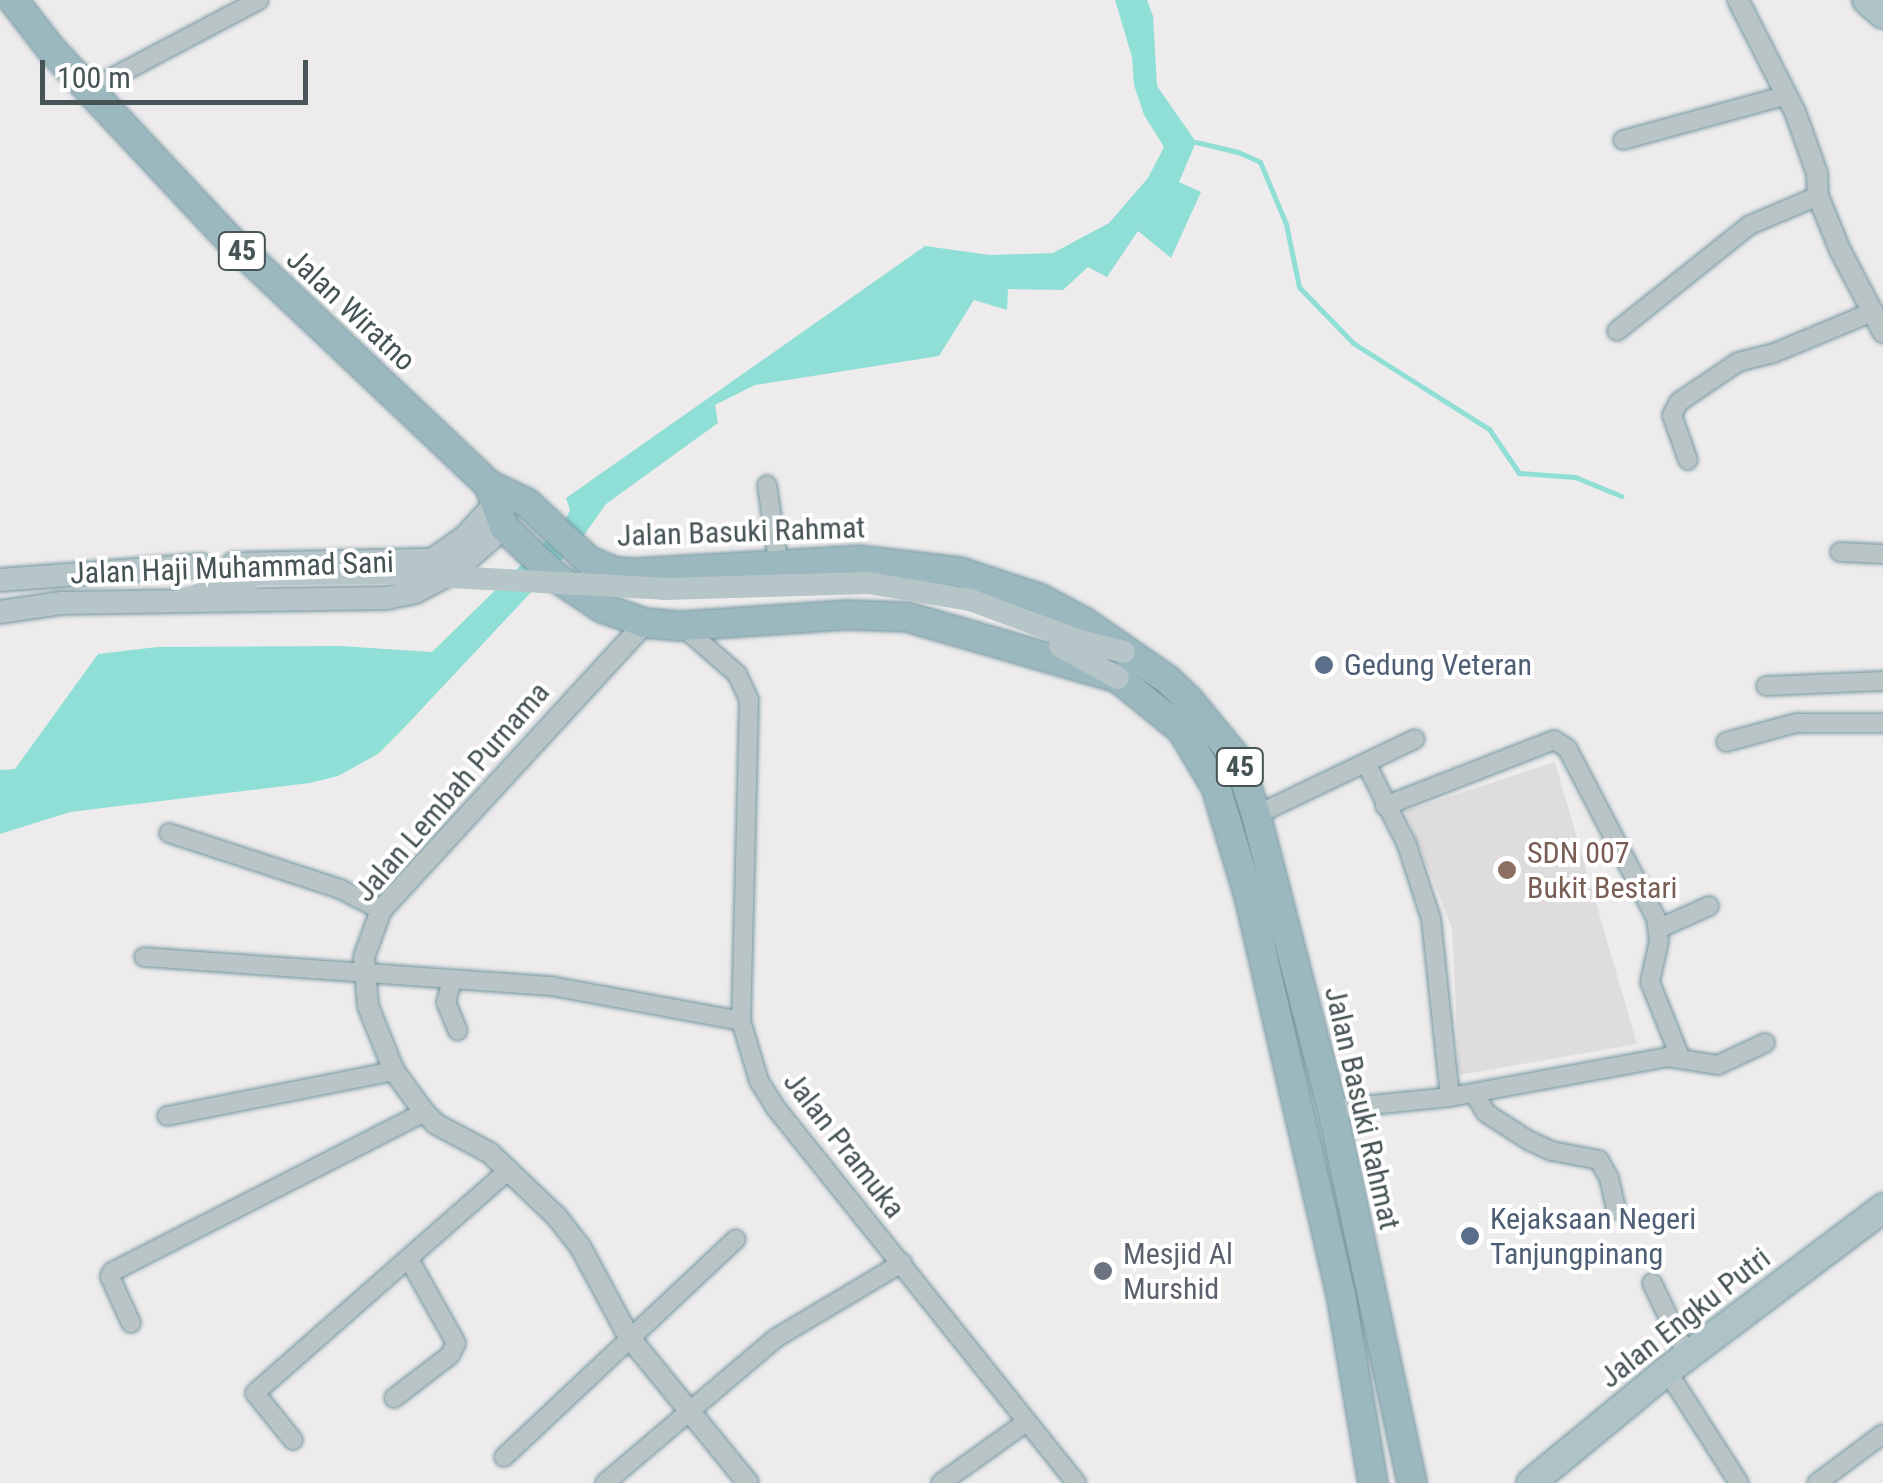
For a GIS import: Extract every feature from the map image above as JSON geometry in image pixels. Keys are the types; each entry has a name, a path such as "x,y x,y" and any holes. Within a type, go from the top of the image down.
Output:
{"highway":[{"name":"Jalan Wiratno","path":"12,0 89,90 215,225 502,515"},
{"name":"Jalan Basuki Rahmat","path":"1374,1483 1341,1294 1264,958 1216,787 1182,730 1121,665 1040,599 960,572 858,560 779,567 616,572 579,555 527,504 502,515 556,577 602,608 645,623 682,626 847,615 907,617 1121,665 1168,680 1227,741 1238,760 1256,815 1332,1109 1412,1483"},
{"path":"1264,958 1292,950"}],"main road":[{"path":"1867,0 1883,14"},
{"name":"Jalan Haji Muhammad Sani","path":"0,580 181,566 432,560 502,515"},
{"name":"Jalan Haji Muhammad Sani","path":"0,612 62,603 401,595 452,573 502,515"},
{"path":"181,566 222,575 381,574 664,590 868,582 970,600 1080,641 1121,665"},
{"path":"182,600 222,588 381,587 646,600 867,594 987,618 1074,652 1121,665"},
{"name":"Jalan Engku Putri","path":"1531,1483 1677,1363 1883,1208"}],"street":[{"path":"1738,0 1787,95 1817,173 1818,196 1883,332"},
{"path":"89,90 252,2"},
{"path":"1624,140 1787,95"},
{"path":"1617,331 1750,225 1818,196"},
{"path":"1688,460 1672,415 1679,402 1738,362 1774,353 1872,312"},
{"path":"767,485 779,567"},
{"path":"1840,552 1883,554"},
{"name":"Jalan Lembah Purnama","path":"645,623 381,910 364,957 368,1006 394,1071 424,1112 436,1124 490,1153 534,1193 580,1248 629,1337 748,1483"},
{"name":"Jalan Pramuka","path":"682,626 736,674 749,700 740,1021 747,1052 775,1106 1076,1483"},
{"path":"1766,686 1883,681"},
{"path":"1726,742 1796,723 1883,724"},
{"path":"1256,815 1415,738"},
{"path":"1386,806 1554,740 1562,744 1589,784 1658,928 1650,982 1680,1057"},
{"path":"1366,764 1417,870 1432,919 1450,1097"},
{"path":"168,834 340,889 381,910"},
{"path":"1658,928 1709,906"},
{"path":"144,958 550,986 740,1021"},
{"path":"452,980 446,1002 458,1031"},
{"path":"1332,1109 1450,1097 1680,1057 1718,1064 1765,1043"},
{"path":"167,1116 394,1071"},
{"path":"1474,1093 1486,1113 1528,1140 1552,1151 1599,1160 1609,1178 1616,1209"},
{"path":"131,1323 110,1277 112,1272 424,1112"},
{"path":"294,1440 255,1393 508,1171"},
{"path":"504,1458 736,1239"},
{"path":"394,1398 450,1355 456,1343 410,1260"},
{"path":"605,1483 776,1338 902,1263"},
{"path":"1652,1283 1677,1363 1739,1483"},
{"path":"941,1483 1025,1422"},
{"path":"1818,1483 1883,1434"}],"shaded area":[{"name":"SDN 007 Bukit Bestari","path":"1555,762 1637,1044 1459,1075 1452,928 1405,811"}],"water":[{"path":"1115,0 1147,0 1153,16 1157,86 1196,142 1179,182 1201,192 1171,258 1138,231 1107,277 1088,267 1063,290 1008,289 1007,310 974,300 939,356 755,385 715,405 718,423 606,504 582,538 402,730 378,754 338,776 310,783 70,812 0,834 0,770 15,769 98,654 157,647 340,646 432,652 564,523 570,510 566,498 925,246 990,255 1053,253 1109,223 1148,178 1164,147 1144,115 1134,85 1132,57"}],"waterway":[{"path":"1196,142 1260,162 1286,224 1299,287 1353,343 1489,429 1519,473 1575,477 1621,496"}],"place":[{"name":"Gedung Veteran","path":"1324,665"},
{"name":"SDN 007 Bukit Bestari","path":"1507,870"},
{"name":"Kejaksaan Negeri Tanjungpinang","path":"1470,1236"},
{"name":"Mesjid Al Murshid","path":"1103,1271"}]}
